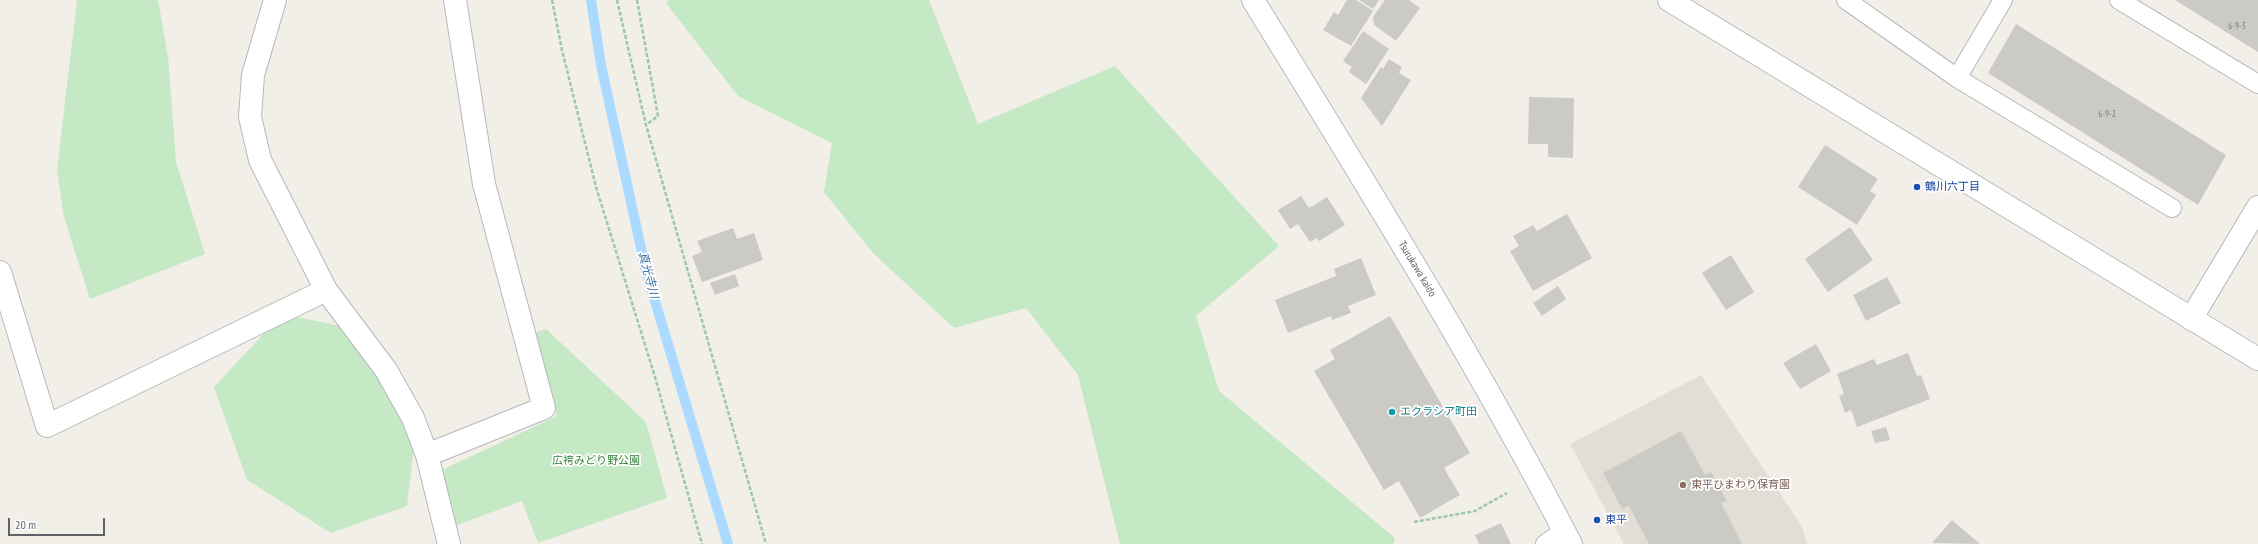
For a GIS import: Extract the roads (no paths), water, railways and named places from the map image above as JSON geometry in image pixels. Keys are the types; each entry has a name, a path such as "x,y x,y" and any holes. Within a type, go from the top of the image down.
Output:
{"street":[{"path":"275,0 252,74 250,117 260,160 326,290 386,370 413,418 427,455 449,544"},
{"path":"427,455 544,408 484,184 455,0"},
{"name":"Tsurukawa kaido","path":"1253,0 1419,271 1507,423 1567,538"},
{"path":"1669,0 2258,359"},
{"path":"2191,319 2258,207"},
{"path":"0,272 47,426 326,290"}],"lane":[{"path":"1846,0 1957,78 2172,208"},
{"path":"1957,78 2003,0"},
{"path":"2119,0 2258,84"},
{"path":"1546,544 1567,538"}],"waterway":[{"name":"真光寺川","path":"591,0 601,65 646,271 728,544"}],"place":[{"name":"鶴川六丁目","path":"1917,187"},
{"name":"エクラシア町田","path":"1392,412"},
{"name":"東平ひまわり保育園","path":"1683,485"},
{"name":"東平","path":"1597,520"}],"park label":[{"name":"広袴みどり野公園","path":"596,461"}]}
